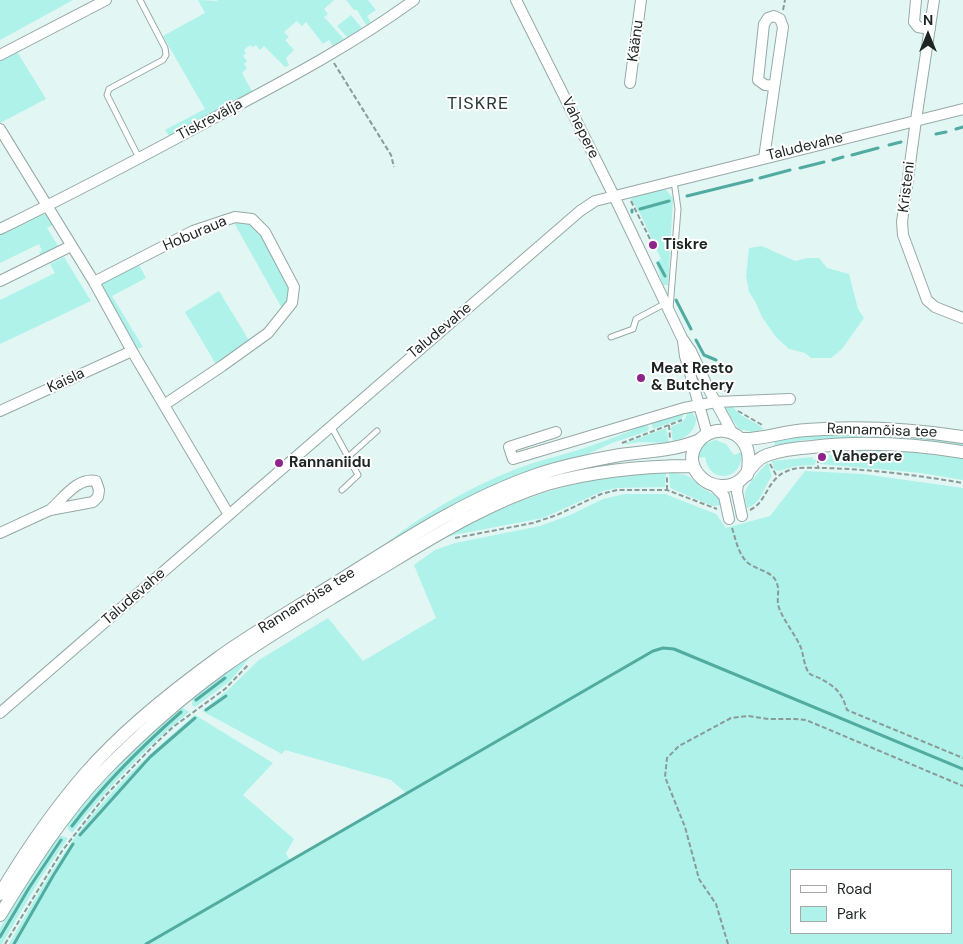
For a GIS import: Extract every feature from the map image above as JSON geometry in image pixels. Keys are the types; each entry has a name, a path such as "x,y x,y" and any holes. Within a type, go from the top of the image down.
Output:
{"street":[{"path":"0,55 106,0"},
{"name":"Tiskrevälja","path":"0,229 47,207 254,97 329,54 414,0"},
{"name":"Vahepere","path":"516,0 614,196 682,338 691,351 716,402 737,436"},
{"name":"Käänu","path":"630,82 641,0"},
{"path":"916,0 914,22 918,27 930,29"},
{"name":"Kristeni","path":"934,0 902,222 903,235 927,300 935,307 963,318"},
{"path":"764,158 783,26 780,19 774,16 768,18 764,24 758,80 765,85 774,86"},
{"name":"Taludevahe","path":"0,713 580,210 595,201 963,109"},
{"path":"0,129 94,282 132,351 229,515"},
{"name":"Hoburaua","path":"94,282 193,231 235,217 252,219 265,232 294,287 292,303 268,333 164,406"},
{"path":"0,281 71,246"},
{"name":"Vahepere","path":"682,338 698,405 703,436"},
{"name":"Kaisla","path":"0,411 132,351"},
{"path":"556,432 509,447 513,459 684,408 716,402 790,399"},
{"name":"Rannamõisa tee","path":"737,436 751,440 793,431 851,428 909,430 963,437"},
{"path":"713,485 738,484 747,475 749,455 737,436 716,430 703,436 694,447 692,466 700,476 724,496 729,519"},
{"name":"Rannamõisa tee","path":"0,894 59,805 86,773 149,711 220,656 382,554 490,493 537,475 568,466 620,455 685,446 703,436"},
{"name":"Rannamõisa tee","path":"747,475 760,458 796,448 868,444 910,446 963,452"},
{"name":"Rannamõisa tee","path":"0,915 66,814 101,774 136,739 183,698 246,652 461,521 511,497 549,484 591,475 631,469 692,466"},
{"path":"738,484 737,492 741,511"},
{"path":"0,533 50,510"}],"lane":[{"path":"139,158 107,95 109,89 163,60 166,55 165,48 140,0"},
{"path":"611,337 633,329 636,319 668,306 678,209 674,181"},
{"path":"331,426 358,475 342,490"},
{"path":"348,457 377,431"}],"path":[{"path":"329,54 346,86 367,115 391,155 394,167"},
{"path":"627,194 653,245"},
{"path":"616,446 683,419 685,416 684,408"},
{"path":"818,468 818,457 822,457"},
{"path":"741,511 756,508 767,488 777,476 787,470 797,468 904,473 963,483"},
{"path":"452,539 540,522 601,494 617,490 667,490 721,510 726,506"},
{"path":"729,519 739,550 747,562 758,570 769,573 776,580 779,589 778,604 781,613 792,628 802,649 806,667 810,674 835,687 844,700 847,710 963,758"},
{"path":"5,944 62,851 105,796 154,745 173,728 221,693 252,661"},
{"path":"728,944 716,904 699,879 685,826 665,776 667,758 679,746 731,718 748,716 769,720 806,720 963,786"}],"green space":[{"path":"0,0 73,0 0,40"},
{"path":"198,0 334,0 324,9 328,14 324,17 344,39 333,46 329,40 323,44 306,22 302,26 297,21 284,32 289,37 285,40 294,50 286,58 289,65 285,67 264,46 260,50 256,45 253,47 250,45 244,50 246,53 243,56 247,61 244,64 247,68 242,73 253,93 169,136 165,130 205,109 163,36 205,13"},
{"path":"346,0 368,0 376,10 367,16 371,22 366,25 357,10 354,10"},
{"path":"351,15 362,28 347,37 337,26"},
{"path":"16,50 46,99 0,123 0,59"},
{"path":"660,189 666,190 673,198 668,285 663,285 656,262 661,259 641,215 631,199 636,195"},
{"path":"44,214 48,215 54,224 47,228 58,246 51,250 52,252 42,257 39,252 42,251 39,244 0,263 0,232 26,218"},
{"path":"243,220 260,230 289,284 289,298 283,310 233,221"},
{"path":"762,246 795,261 819,258 827,268 849,274 858,309 864,318 842,349 831,358 811,358 805,353 789,349 776,337 762,317 749,292 746,276 749,248"},
{"path":"64,257 91,301 0,344 0,300 55,273 50,264"},
{"path":"138,263 146,278 112,296 143,347 137,349 101,289 104,281"},
{"path":"219,291 250,342 217,366 185,312"},
{"path":"732,405 743,416 764,429 753,432 739,429 725,410 725,408"},
{"path":"687,411 691,411 696,418 696,423 692,431 686,436 673,442 672,426 683,421"},
{"path":"684,412 681,419 653,429 651,422"},
{"path":"647,424 648,431 612,443 378,550 426,515 479,485 535,462 593,445"},
{"path":"666,428 669,443 640,442 626,444 626,443"},
{"path":"873,433 963,442 963,447 847,438 804,440 775,445 774,441 804,436"},
{"path":"715,440 726,444 734,455 742,452 741,462 732,474 719,475 708,466 705,457 697,458 703,445"},
{"path":"872,449 963,459 963,480 921,473 820,464 826,462 829,455"},
{"path":"813,457 813,460 816,459 815,465 796,466 778,471 774,469 772,461"},
{"path":"768,463 772,476 756,503 747,508 745,492 755,476"},
{"path":"805,471 863,474 963,488 963,944 9,944 59,860 94,813 142,762 195,715 273,763 243,795 294,839 286,853 290,861 406,793 391,780 285,750 282,754 202,711 228,690 259,660 328,618 363,661 436,618 414,565 435,550 455,543 540,526 570,515 603,499 625,494 665,494 716,514 726,528 770,516"},
{"path":"669,472 686,475 691,478 702,488 719,498 722,505 713,506 672,489 670,487"},
{"path":"666,473 665,487 617,488 603,491 543,518 454,535 439,540 495,512 553,490 602,478"},
{"path":"251,656 230,681 195,707 192,705 193,696"},
{"path":"180,708 189,712 127,769 72,833 67,825 93,794 150,735"},
{"path":"58,836 68,838 40,879 2,944 0,944 0,928"}],"waterway":[{"path":"956,129 963,127"},
{"path":"936,134 946,132"},
{"path":"889,145 901,142"},
{"path":"852,155 878,148"},
{"path":"833,160 843,157"},
{"path":"800,168 824,162"},
{"path":"760,178 790,170"},
{"path":"687,196 752,180"},
{"path":"640,209 669,201"},
{"path":"658,263 665,276"},
{"path":"676,300 691,329"},
{"path":"696,340 704,355 716,360"},
{"path":"146,944 653,651 663,648 674,649 963,769"},
{"path":"196,700 225,678"},
{"path":"206,710 226,696"},
{"path":"72,826 124,766 181,712"},
{"path":"80,835 150,757 195,718"},
{"path":"0,937 29,888 61,840"},
{"path":"14,944 73,844"}],"place":[{"name":"Tiskre","path":"653,245"},
{"name":"Meat Resto & Butchery","path":"641,378"},
{"name":"Vahepere","path":"822,457"},
{"name":"Rannaniidu","path":"279,463"}],"district":[{"name":"TISKRE","path":"478,104"}]}
